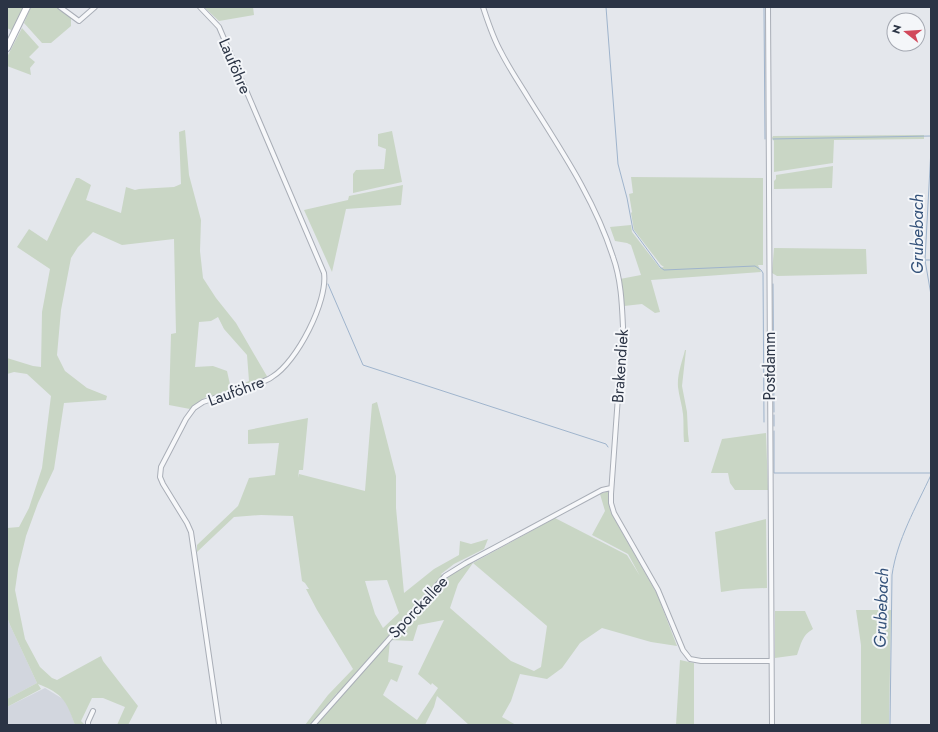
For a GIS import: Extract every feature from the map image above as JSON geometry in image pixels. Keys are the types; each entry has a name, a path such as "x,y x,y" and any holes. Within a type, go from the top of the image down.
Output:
{"street":[{"path":"7,48 27,7"},
{"path":"60,7 79,21 95,7"},
{"name":"Lauföhre","path":"200,7 219,27 324,273 325,281 310,328 296,353 286,366 267,380 203,402 194,408 186,419 161,467 160,477 163,484 191,532 219,725"},
{"name":"Brakendiek","path":"483,7 501,53 573,168 600,223 614,258 622,302 623,327 611,488 611,503 614,512 658,590 686,654 690,659 701,661 771,661"},
{"name":"Postdamm","path":"768,7 772,725"},
{"name":"Sporckallee","path":"313,725 446,576 466,563 595,494 611,488"},
{"path":"88,725 93,711"}],"shaded area":[{"path":"7,617 37,683 7,699"},
{"path":"45,688 63,699 68,705 75,725 7,725 7,707"}],"green space":[{"path":"7,7 24,7 13,31 7,28"},
{"path":"31,7 58,7 71,17 71,26 51,43 42,43 24,23"},
{"path":"204,7 253,7 254,15 219,21"},
{"path":"22,28 39,47 29,57 35,62 30,68 31,75 7,66 7,57"},
{"path":"185,130 189,175 201,220 200,251 203,278 216,298 236,323 268,378 214,397 212,395 206,397 190,409 169,405 171,334 176,333 174,239 122,245 93,232 78,247 71,258 61,310 57,355 65,371 87,388 107,396 106,400 64,403 54,469 38,503 26,536 18,569 15,590 25,639 40,667 52,678 57,680 101,656 103,661 138,706 128,725 117,725 125,707 103,698 92,698 81,721 85,725 75,725 69,709 62,699 53,691 38,684 41,689 7,707 7,699 37,683 7,617 7,528 19,527 29,508 42,468 51,396 27,374 14,372 7,374 7,358 41,367 42,312 50,269 17,247 29,229 47,241 76,178 79,178 91,185 86,200 121,213 126,187 135,190 174,187 181,184 179,132","holes":["218,317 224,329 247,355 249,381 231,389 227,371 213,366 195,367 199,322 211,321"]},
{"path":"392,131 402,182 353,193 353,174 356,170 384,169 386,149 378,146 378,134"},
{"path":"924,135 924,139 834,140 833,163 774,172 773,136"},
{"path":"833,166 832,188 774,189 776,175"},
{"path":"631,177 763,178 763,265 758,265 761,272 651,280 660,312 655,313 642,304 624,306 620,279 641,275 631,245 615,241 610,227 631,225 632,232 660,268 664,267 634,230 629,194 633,193"},
{"path":"403,185 401,205 346,209 332,272 304,210 348,200 349,196"},
{"path":"774,248 866,249 867,274 777,276 772,273"},
{"path":"685,350 682,386 687,412 689,442 684,442 683,414 678,387 679,373"},
{"path":"377,402 396,476 396,508 404,593 434,569 459,555 460,541 471,544 488,539 484,549 454,564 441,574 446,578 468,564 473,563 555,518 627,555 640,576 628,554 592,535 605,511 600,494 609,491 611,513 657,594 677,646 651,642 602,628 580,643 562,668 547,679 520,674 511,701 502,717 516,725 469,725 437,696 434,707 425,725 315,725 335,702 337,693 310,725 305,725 328,695 353,669 317,610 306,589 309,589 302,581 293,516 261,515 234,517 197,552 197,545 238,506 249,478 275,475 279,443 248,444 248,430 308,418 303,470 299,470 298,478 299,474 365,491 372,404","holes":["473,563 547,626 541,667 534,671 511,661 450,608 458,584","387,580 399,613 383,628 375,614 365,581","444,620 418,674 431,685 432,683 438,688 417,720 383,695 391,679 397,682 403,666 388,662 390,640 413,641 418,625"]},
{"path":"766,433 768,490 735,490 730,483 728,473 711,473 722,439"},
{"path":"766,519 767,588 741,589 721,592 715,532"},
{"path":"856,610 891,610 889,725 861,725 861,645"},
{"path":"775,611 805,611 813,629 804,637 797,655 775,658"},
{"path":"680,660 694,663 694,725 676,725"}],"waterway":[{"path":"606,7 618,164 627,198 633,230 660,267 664,270 755,266 761,270 763,273 764,422"},
{"path":"764,7 765,139"},
{"path":"773,139 931,136"},
{"name":"Grubebach","path":"931,149 925,260 931,295"},
{"name":"Grubebach","path":"926,260 931,260"},
{"path":"328,284 363,365 606,444 608,447"},
{"path":"773,284 774,412"},
{"path":"774,415 774,426"},
{"path":"774,431 774,473 931,473"},
{"name":"Grubebach","path":"890,725 892,575 894,562 913,511 931,475"}]}
